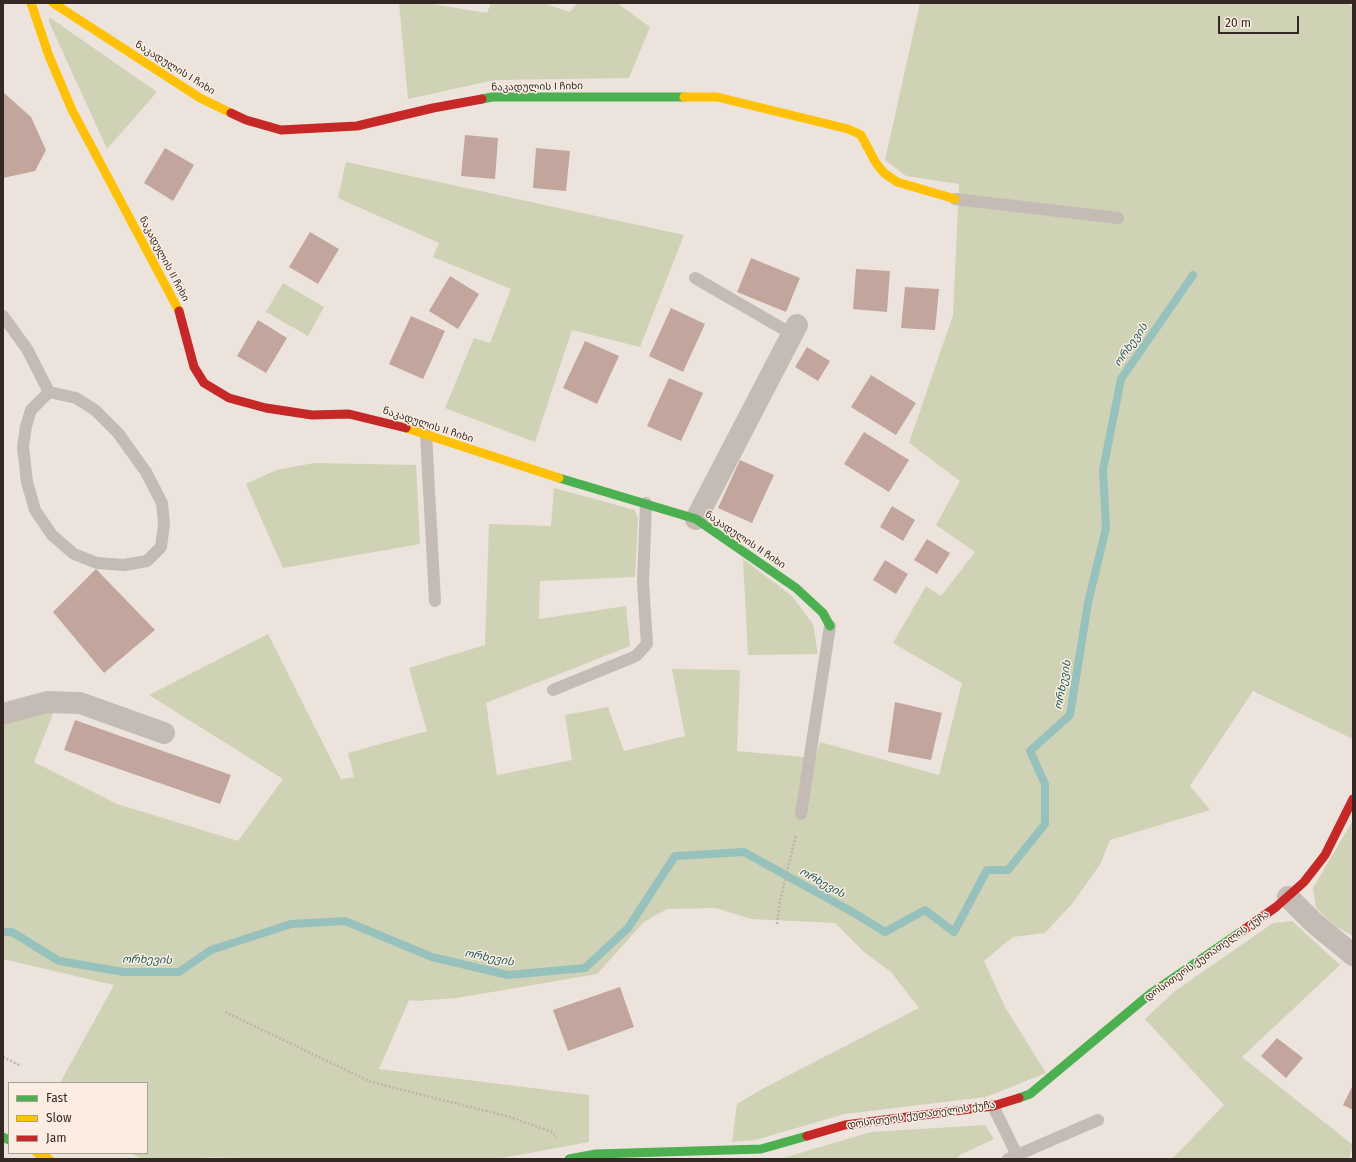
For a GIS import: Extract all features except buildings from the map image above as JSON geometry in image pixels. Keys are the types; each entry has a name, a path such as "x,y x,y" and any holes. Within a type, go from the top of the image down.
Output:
{"street":[{"name":"ნაკადულის II ჩიხი","path":"31,3 49,56 72,110 180,313 194,367 204,383 229,398 266,408 312,415 349,414 390,423 534,471 696,519 796,588 823,613 830,626"},
{"name":"ნაკადულის I ჩიხი","path":"53,3 200,98 246,120 280,130 357,126 433,108 492,97 717,97 848,128 860,135 876,163 884,173 897,182 955,199"},
{"path":"696,519 795,330"},
{"path":"3,714 47,702 80,703 164,734"},
{"name":"დოსითეოს ქუთათელის ქუჩა","path":"569,1159 596,1154 761,1149 845,1125 993,1106 1030,1094 1150,994 1276,907 1304,882 1325,855 1353,799"},
{"path":"1288,896 1313,922 1353,955"},
{"path":"39,1154 49,1159"}],"lane":[{"path":"955,199 1118,218"},
{"path":"695,278 795,330"},
{"path":"3,316 27,349 49,392"},
{"path":"49,392 76,398 95,410 118,434 146,472 162,503 164,524 161,546 147,561 124,565 97,563 74,554 52,535 35,510 26,482 23,447 26,426 31,410 49,392"},
{"path":"426,434 435,602"},
{"path":"553,690 636,656 647,644 643,584 646,503"},
{"path":"801,814 830,626"},
{"path":"993,1106 1012,1157 1098,1120"}],"path":[{"path":"777,924 782,893 801,814"},
{"path":"226,1012 371,1082 510,1117 552,1132 579,1157"},
{"path":"3,1057 21,1066"}],"green space":[{"path":"399,3 426,3 487,13 491,3 543,3 570,12 577,3 617,3 650,27 629,78 495,80 408,99"},
{"path":"920,3 1346,3 1353,6 1353,739 1253,691 1190,786 1210,810 1110,840 1101,863 1072,904 1045,933 1013,937 984,961 1005,1007 1046,1073 986,1097 845,1114 755,1140 732,1142 737,1104 762,1089 919,1008 891,972 864,952 835,923 751,919 716,908 667,909 644,922 597,974 457,998 416,1001 409,1000 379,1069 589,1095 589,1142 497,1159 257,1159 213,1157 191,1159 143,1159 132,1154 148,1154 148,1082 61,1082 114,985 3,959 3,723 54,711 34,762 117,804 238,841 283,779 149,695 268,634 341,779 354,777 348,753 427,731 409,668 485,645 489,524 551,526 554,488 635,510 638,519 635,577 540,581 539,619 626,606 630,646 486,703 497,775 572,760 565,715 608,707 624,751 685,736 672,669 740,670 737,751 815,758 820,742 939,775 962,683 893,643 926,586 941,596 975,552 936,525 960,481 909,443 953,315 959,184 906,176 885,160"},
{"path":"49,17 157,92 107,149 49,22"},
{"path":"346,162 684,235 640,347 572,330 535,442 445,408 474,338 490,343 511,289 433,257 439,243 338,198"},
{"path":"283,283 324,307 308,336 266,312"},
{"path":"314,463 416,465 420,544 283,568 246,484 276,470"},
{"path":"743,559 792,596 813,624 818,654 748,655"},
{"path":"1353,820 1353,936 1334,925 1316,908 1313,888"},
{"path":"1292,921 1340,965 1242,1057 1353,1145 1349,1159 1172,1159 1224,1105 1145,1019 1175,991 1273,923"},
{"path":"985,1125 994,1139 960,1155 957,1159 780,1159 871,1132"}],"waterway":[{"name":"ორხევის","path":"3,932 12,932 59,961 124,972 179,972 211,950 291,924 345,921 432,957 508,975 585,968 628,928 675,856 744,852 856,914 885,932 925,910 954,932 987,870 1008,870 1045,824 1045,784 1030,751 1070,715 1088,603 1106,528 1103,470 1121,379 1193,275"}],"traffic: fast":[{"path":"482,99 492,97 684,97"},
{"path":"559,478 696,519 796,588 823,613 830,626"},
{"path":"1019,1098 1030,1094 1150,994 1245,929"},
{"path":"569,1159 596,1154 761,1149 807,1136"},
{"path":"3,1137 8,1140"}],"traffic: slow":[{"path":"31,3 49,56 72,110 179,311"},
{"path":"53,3 200,98 231,113"},
{"path":"684,97 717,97 848,129 861,135 876,163 884,173 897,182 955,199"},
{"path":"406,428 559,478"},
{"path":"39,1154 49,1159"}],"traffic: jam":[{"path":"231,113 246,120 281,130 357,126 433,108 482,99"},
{"path":"179,311 194,367 204,383 229,398 266,408 312,415 349,414 406,428"},
{"path":"1245,929 1276,907 1304,882 1325,855 1353,799"},
{"path":"807,1136 845,1125 993,1106 1019,1098"}]}
